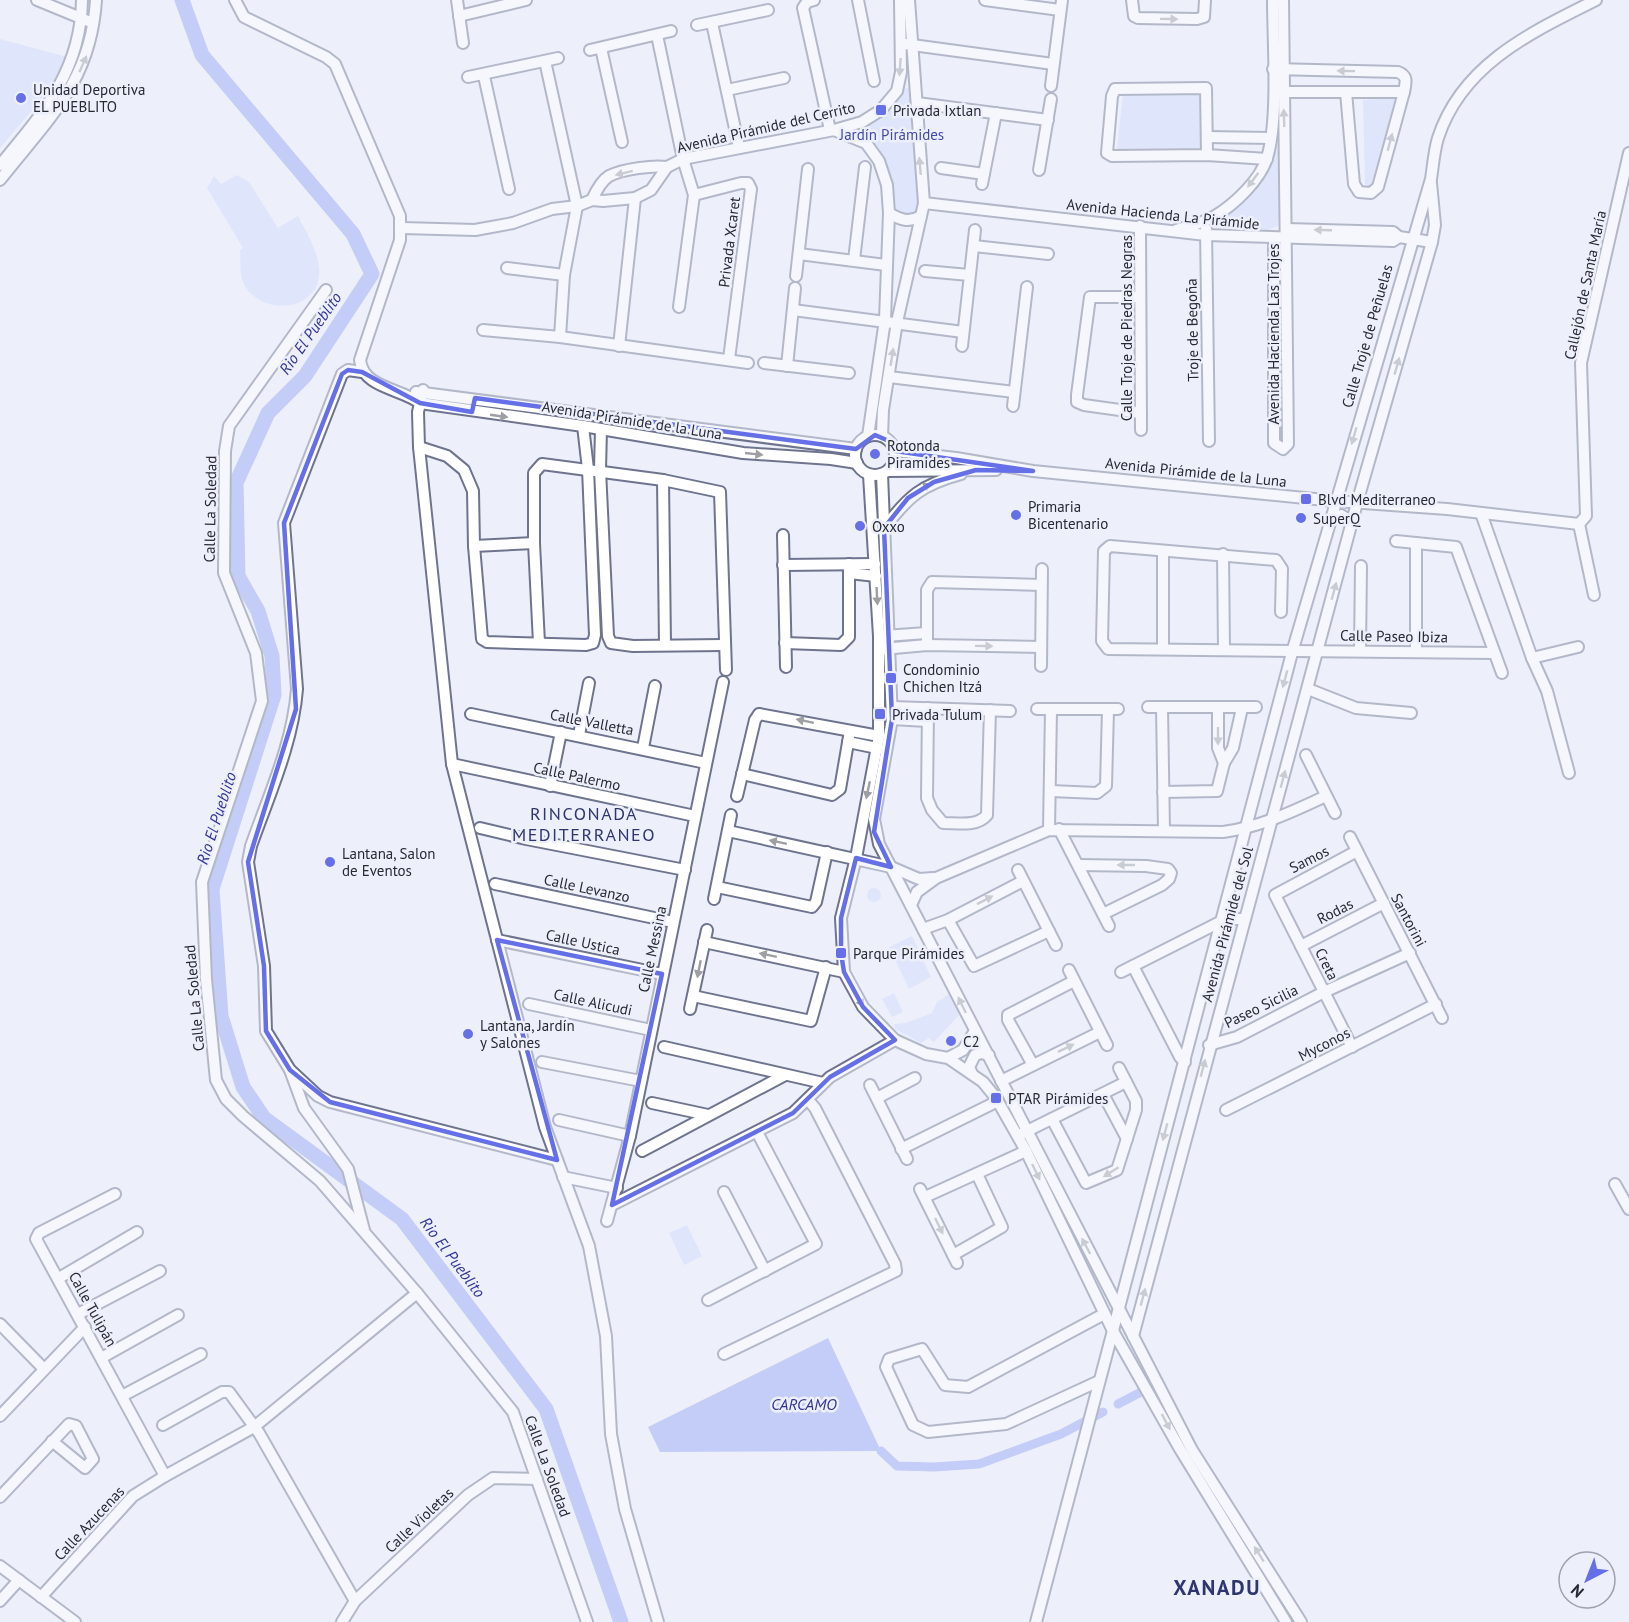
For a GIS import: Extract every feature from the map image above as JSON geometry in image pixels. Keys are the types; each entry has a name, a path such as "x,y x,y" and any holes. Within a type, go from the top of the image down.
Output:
{"street":[{"path":"37,0 82,20 95,22"},
{"path":"0,165 56,96 76,50 82,20 82,0"},
{"path":"0,180 64,100 84,63 95,22 96,0"},
{"path":"235,0 244,16 326,57 335,64 400,216 402,228 362,354 362,372 348,370 342,374 284,523 297,689 296,709 288,740 251,846 248,862 264,966 266,1032 290,1070 304,1108 348,1169 364,1234"},
{"path":"457,0 463,43"},
{"path":"459,16 512,1 526,0"},
{"path":"814,0 807,2 803,8 832,130 859,140 879,160 887,185 889,213 885,320 868,436 856,449 857,464 869,475 876,576 884,636"},
{"path":"858,0 874,81"},
{"path":"882,436 897,322 924,203 916,98 900,0"},
{"path":"909,0 906,44 897,91 908,88 916,98 1048,120"},
{"path":"985,0 1061,5 1052,86"},
{"path":"1132,0 1134,16 1138,18 1197,19 1204,17 1205,0"},
{"name":"Avenida Hacienda Las Trojes","path":"1273,0 1278,70"},
{"name":"Avenida Hacienda Las Trojes","path":"1274,239 1274,443 1283,449 1288,444 1287,234 1278,92 1282,0"},
{"name":"Calle Troje de Peñuelas","path":"1335,501 1431,179 1438,139 1454,102 1479,72 1526,35 1596,0"},
{"path":"697,25 768,10"},
{"path":"712,23 739,147"},
{"path":"590,50 671,31"},
{"path":"657,35 682,159 694,195 680,307"},
{"path":"906,44 1053,64"},
{"path":"601,48 622,142"},
{"path":"468,77 484,76 558,58"},
{"path":"544,61 577,206 564,275 560,336"},
{"path":"1278,70 1398,72 1404,74 1406,80 1404,92 1378,187 1371,193 1359,192 1354,184 1346,93"},
{"path":"484,76 508,189"},
{"path":"727,90 784,78"},
{"path":"1208,155 1206,88 1114,89 1107,153 1112,156 1208,155 1267,159"},
{"name":"Avenida Pirámide del Cerrito","path":"635,198 651,190 667,167 682,159 862,122 881,110 897,91"},
{"path":"1278,92 1404,92"},
{"name":"Avenida Hacienda Las Trojes","path":"1173,231 1206,220 1228,207 1250,186 1267,159 1278,92"},
{"path":"1040,170 1051,99"},
{"path":"941,168 983,179 996,113"},
{"path":"859,140 859,128 862,122"},
{"path":"1207,137 1271,138"},
{"name":"Callejón de Santa María","path":"1580,524 1586,516 1581,363 1629,153"},
{"name":"Avenida Pirámide del Cerrito","path":"592,200 597,188 609,176 653,165 667,167"},
{"path":"854,260 865,167"},
{"path":"787,366 808,169"},
{"name":"Calle Troje de Peñuelas","path":"1357,503 1432,242 1435,225 1431,179"},
{"name":"Privada Xcaret","path":"694,195 741,183 748,183 751,189 729,359"},
{"path":"402,228 475,231 513,223 552,209 577,206 592,200 635,198 619,346"},
{"name":"Avenida Hacienda La Pirámide","path":"924,203 1206,235 1274,239 1287,234 1393,241 1399,237 1432,242"},
{"path":"889,213 902,220 914,220 921,216"},
{"name":"Troje de Begoña","path":"1206,220 1209,441"},
{"name":"Calle Troje de Piedras Negras","path":"1140,226 1141,430"},
{"path":"962,346 975,230"},
{"path":"974,246 1048,254"},
{"path":"799,255 886,264"},
{"path":"507,268 564,275"},
{"path":"925,271 969,275"},
{"path":"1012,406 1026,287"},
{"name":"Calle La Soledad","path":"326,291 229,426 225,451 224,573 256,653 262,702 201,882 206,980 216,1080 226,1099 320,1181 417,1293 513,1412 587,1622"},
{"path":"1140,297 1090,297 1077,402 1141,413"},
{"path":"793,310 885,320 963,332"},
{"path":"483,330 560,336 748,363"},
{"path":"764,363 849,373"},
{"name":"Avenida Pirámide de la Luna","path":"362,372 369,380 407,393 420,403 583,426 743,453 831,459 857,464"},
{"path":"888,377 1014,392"},
{"path":"423,390 420,403 419,447 452,764 544,1127 588,1245 606,1336 610,1434 625,1509 658,1622"},
{"name":"Avenida Pirámide de la Luna","path":"407,393 423,390 856,449"},
{"path":"472,412 475,398"},
{"path":"419,447 447,456 464,470 473,491 474,546 482,639 487,642 586,645 593,643 595,635 588,469 583,426"},
{"path":"602,429 600,470 608,636 611,643 618,645 724,645"},
{"path":"868,436 882,436 891,442 896,451 896,459 885,473 884,649 879,736 856,858 841,918 844,972 863,1007 896,1040 926,1054 948,1058 972,1074 1027,1131 1026,1151 1113,1331 1126,1353 1156,1387 1192,1450 1301,1622"},
{"name":"Avenida Pirámide de la Luna","path":"896,451 1033,471 1357,503"},
{"path":"539,643 534,543 534,473 537,467 543,464 600,470 720,492 726,670"},
{"path":"884,528 908,498 920,489 934,482 976,470"},
{"name":"Avenida Pirámide de la Luna","path":"885,473 1033,471"},
{"path":"869,475 885,473"},
{"path":"663,480 665,645"},
{"name":"Avenida Pirámide del Sol","path":"1035,1622 1293,649 1335,501"},
{"path":"1357,503 1580,524 1594,595"},
{"name":"Avenida Pirámide del Sol","path":"1126,1353 1133,1335 1193,1104 1319,650 1357,503"},
{"path":"1481,513 1547,691 1569,773"},
{"path":"1329,520 1341,515 1353,522"},
{"path":"783,536 786,667"},
{"path":"1396,541 1456,547 1502,673"},
{"path":"474,546 534,543"},
{"path":"1416,543 1416,652"},
{"name":"Calle Paseo Ibiza","path":"1163,551 1110,546 1104,551 1102,641 1108,649 1293,649 1494,653"},
{"path":"1162,649 1163,551 1276,560 1281,563 1281,612"},
{"path":"1223,554 1224,649"},
{"path":"852,569 875,564"},
{"path":"783,566 852,569 876,576"},
{"path":"1360,651 1361,566"},
{"path":"785,643 841,645 846,642 849,637 852,569"},
{"path":"1041,666 1042,569"},
{"path":"927,645 927,590 932,582 1041,585"},
{"path":"884,636 926,633"},
{"path":"884,649 927,645 1041,648"},
{"path":"1533,658 1578,646"},
{"path":"884,649 897,707 897,720 874,819 879,844 1119,1306 1149,1366 1156,1387 1228,1529 1286,1622"},
{"name":"Calle Messina","path":"607,1221 630,1136 723,682"},
{"path":"579,735 589,683"},
{"path":"643,748 655,686"},
{"path":"1308,689 1356,708 1411,713"},
{"path":"897,707 1010,711"},
{"path":"1148,707 1256,707"},
{"path":"1162,707 1164,831"},
{"path":"928,708 927,798 932,810 943,823 975,823 987,815 990,711"},
{"path":"1218,708 1218,748 1224,763"},
{"path":"1163,792 1217,791 1224,763 1233,748 1242,708"},
{"path":"1037,709 1113,709 1106,786 1097,793 1051,791"},
{"path":"1051,710 1051,791 1054,830 1079,865 1108,926"},
{"name":"Calle Valletta","path":"471,714 643,748 706,763"},
{"path":"737,796 755,720 759,714 851,737 877,748"},
{"path":"897,720 927,721"},
{"path":"550,786 561,732"},
{"path":"851,737 879,736"},
{"path":"742,774 832,795 840,789 851,737"},
{"path":"1306,755 1335,813"},
{"name":"Calle Palermo","path":"452,764 695,816"},
{"path":"911,905 917,892 936,878 1054,830 1223,832 1245,829 1271,820 1326,796"},
{"path":"714,899 731,815"},
{"path":"480,828 685,870"},
{"path":"728,831 856,858 891,867 919,879 936,878"},
{"name":"Santorini","path":"1350,837 1442,1018"},
{"name":"Samos","path":"1275,895 1357,851"},
{"path":"717,887 812,908 816,902 831,853"},
{"path":"1079,865 1161,867 1171,873 1169,879 1162,885 1103,914"},
{"path":"1018,870 1056,945"},
{"path":"923,929 948,920 1023,881"},
{"name":"Calle Levanzo","path":"495,884 673,922"},
{"name":"Creta","path":"1275,895 1352,1047"},
{"name":"Rodas","path":"1301,946 1384,903"},
{"path":"1121,972 1220,922 1245,919"},
{"path":"948,920 975,966 1049,931"},
{"path":"690,1008 707,930"},
{"name":"Calle Ustica","path":"497,940 662,974"},
{"path":"704,942 844,972"},
{"name":"Paseo Sicilia","path":"1209,1045 1237,1037 1324,992 1410,953"},
{"path":"1133,966 1180,1058 1185,1062"},
{"path":"693,996 811,1021 827,968"},
{"path":"1069,970 1107,1045"},
{"path":"1033,1065 1008,1020 1008,1015 1074,981"},
{"name":"Calle Alicudi","path":"529,1004 651,1030"},
{"name":"Myconos","path":"1226,1110 1436,1004"},
{"path":"948,1058 963,1050 975,1031"},
{"path":"1001,1081 1100,1032"},
{"path":"612,1205 793,1113 830,1077 896,1040"},
{"path":"664,1047 824,1083"},
{"path":"972,1074 969,1066 975,1055 981,1053 989,1055"},
{"path":"543,1062 641,1081"},
{"path":"1052,1119 1086,1183 1117,1170 1136,1101 1119,1068"},
{"path":"290,1070 318,1096 330,1102 557,1161"},
{"path":"642,1151 785,1075"},
{"path":"877,1098 915,1078"},
{"path":"1027,1131 1126,1082"},
{"path":"870,1084 907,1159"},
{"path":"1103,1094 1127,1139"},
{"path":"724,1354 896,1271 815,1108 808,1100"},
{"path":"1174,1100 1193,1104"},
{"path":"901,1149 998,1101"},
{"path":"652,1103 708,1115"},
{"path":"559,1120 630,1136"},
{"path":"708,1300 814,1246 816,1241 757,1132"},
{"path":"977,1174 1002,1227 955,1259 923,1193 977,1174 1026,1151"},
{"path":"563,1178 617,1188"},
{"path":"1615,1184 1629,1209"},
{"path":"724,1192 765,1271"},
{"name":"Calle Tulipán","path":"115,1194 36,1236 165,1476"},
{"path":"58,1278 137,1232"},
{"path":"78,1314 160,1271"},
{"name":"Calle Azucenas","path":"41,1597 134,1496 165,1476 254,1427 417,1293"},
{"path":"1100,1381 1006,1424 928,1432 913,1425 886,1367 889,1359 917,1348 922,1349 945,1385 968,1387 1104,1314"},
{"path":"103,1357 178,1315"},
{"path":"0,1324 43,1368"},
{"path":"0,1416 43,1368 85,1327"},
{"path":"122,1396 201,1354"},
{"path":"163,1425 226,1391 254,1427 355,1601"},
{"path":"0,1497 68,1426 74,1424 93,1460"},
{"path":"52,1442 93,1460"},
{"path":"76,1477 93,1460"},
{"name":"Calle Violetas","path":"342,1622 355,1601 468,1495 493,1478 537,1479"},
{"path":"1228,1529 1239,1522"},
{"path":"0,1566 75,1622"},
{"path":"0,1601 19,1580"}],"highlighted area":[{"path":"348,370 362,372 420,403 472,412 475,398 856,449 875,435 891,442 895,451 1033,471 976,470 934,482 908,498 884,528 892,719 874,832 891,867 856,858 841,918 841,953 844,972 863,1007 895,1040 830,1077 793,1113 612,1205 662,974 497,940 557,1160 330,1102 290,1070 266,1031 264,966 248,862 296,709 284,523 342,374"}],"green space":[{"name":"Unidad Deportiva EL PUEBLITO","path":"0,39 71,58 56,82 0,148"},
{"name":"Jardín Pirámides","path":"908,88 915,94 921,216 895,217 880,162 863,143 859,128 900,89"},
{"path":"1123,93 1201,94 1201,148 1117,149"},
{"path":"1395,98 1371,187 1365,184 1363,100"},
{"path":"1280,143 1285,144 1278,226 1263,232 1227,228 1224,220 1259,185"},
{"path":"237,175 249,182 278,228 298,216 308,234 318,260 318,282 312,294 302,301 289,305 263,302 251,294 243,282 240,250 243,248 207,188 214,176 221,184"},
{"path":"871,888 877,888 881,895 877,902 871,902 867,898 867,892"},
{"path":"912,936 931,977 909,989 889,947"},
{"path":"894,993 903,1012 892,1017 882,999"},
{"path":"949,994 960,1014 934,1042 929,1038 921,1043 895,1029 894,1024 906,1023 932,1013 937,1002"},
{"path":"687,1225 702,1256 684,1265 669,1233"}],"water":[{"name":"CARCAMO","path":"828,1338 881,1451 660,1452 648,1427"}],"waterway":[{"name":"Rio El Pueblito","path":"182,0 202,55 353,234 372,274 305,376 268,413 236,483 238,576 258,611 272,656 274,695 212,889 221,1016 243,1087 264,1118 402,1219 546,1409 621,1622"},
{"path":"1118,1404 1143,1391"},
{"path":"881,1451 897,1466 934,1467 979,1464 1061,1434 1103,1412"}],"place":[{"name":"Unidad Deportiva EL PUEBLITO","path":"21,98"},
{"name":"Privada Ixtlan","path":"881,110"},
{"name":"Rotonda Piramides","path":"875,454"},
{"name":"Blvd Mediterraneo","path":"1306,499"},
{"name":"Primaria Bicentenario","path":"1016,515"},
{"name":"SuperQ","path":"1301,518"},
{"name":"Oxxo","path":"860,526"},
{"name":"Condominio Chichen Itzá","path":"891,678"},
{"name":"Privada Tulum","path":"880,714"},
{"name":"Lantana, Salon de Eventos","path":"330,862"},
{"name":"Parque Pirámides","path":"841,953"},
{"name":"Lantana, Jardín y Salones","path":"468,1034"},
{"name":"C2","path":"951,1041"},
{"name":"PTAR Pirámides","path":"996,1098"}],"district":[{"name":"RINCONADA MEDITERRANEO","path":"584,823"},
{"name":"XANADU","path":"1217,1587"}]}
